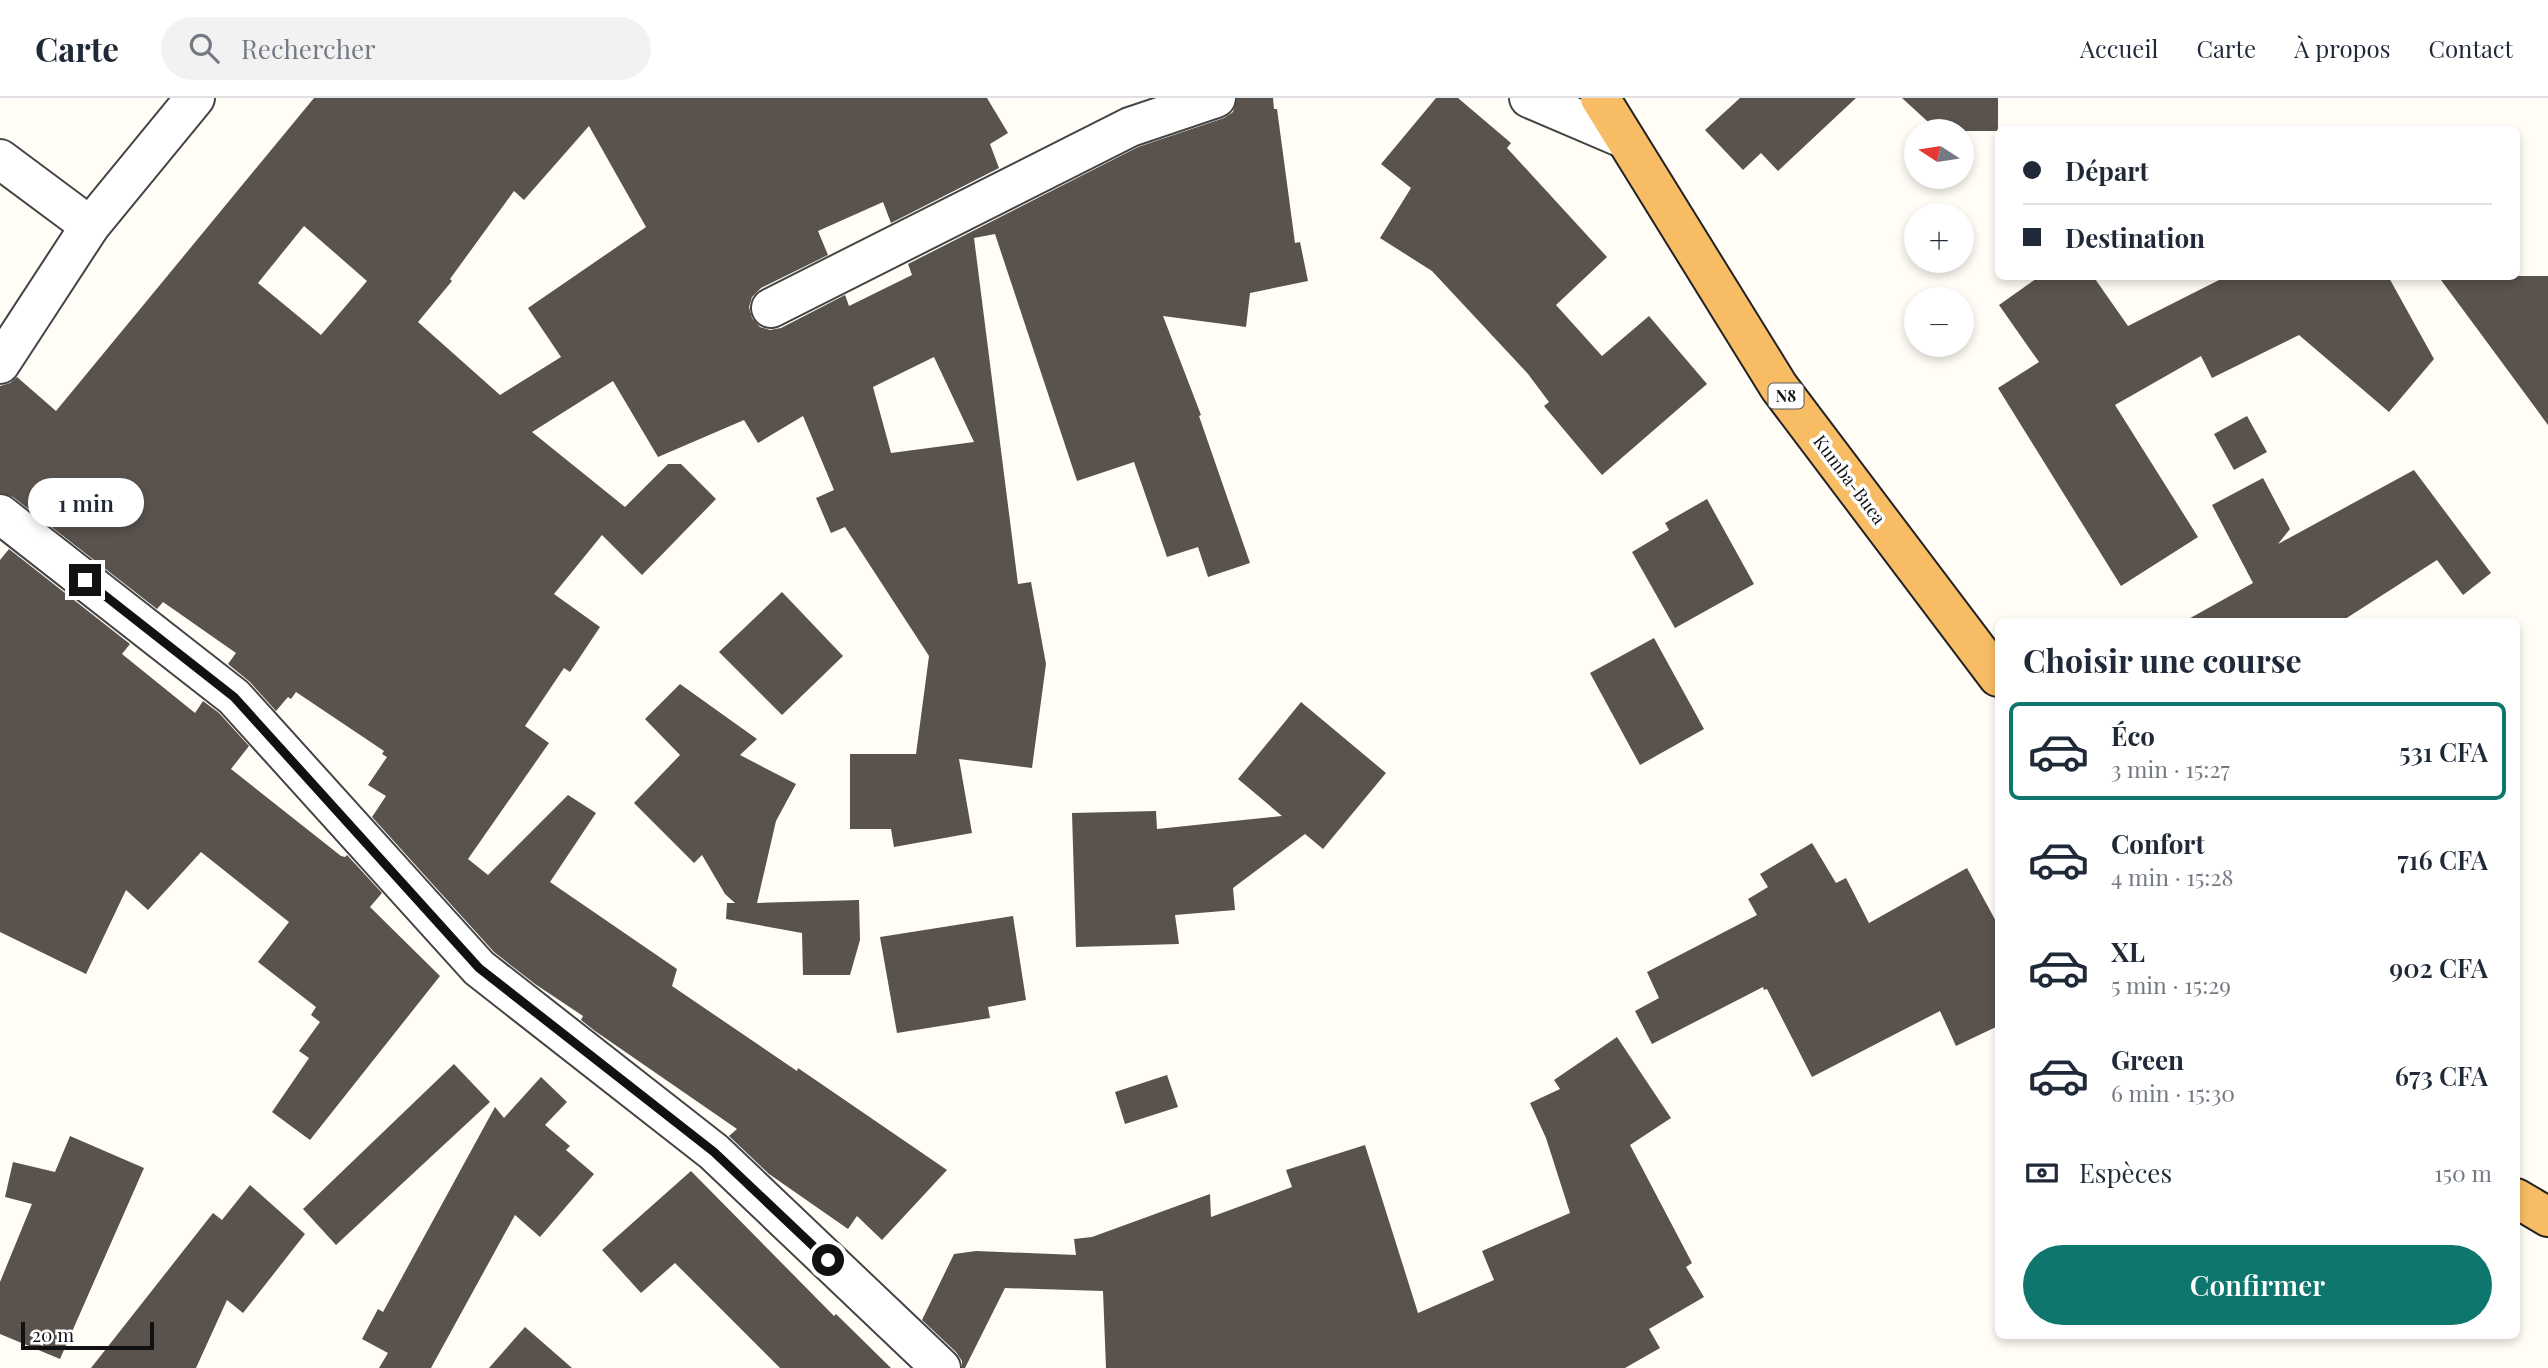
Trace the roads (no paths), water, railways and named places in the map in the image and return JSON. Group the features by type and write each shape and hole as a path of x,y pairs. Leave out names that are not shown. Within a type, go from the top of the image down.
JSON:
{"highway":[{"name":"Kumba-Buea","path":"1600,98 1779,387 1995,673"},
{"path":"2520,1200 2548,1217"}],"street":[{"path":"0,364 90,226 195,98"},
{"path":"771,308 1129,127 1216,98"},
{"path":"1529,98 1625,139"},
{"path":"0,159 90,226"},
{"path":"0,514 234,697 479,968 714,1152 941,1368"}]}
